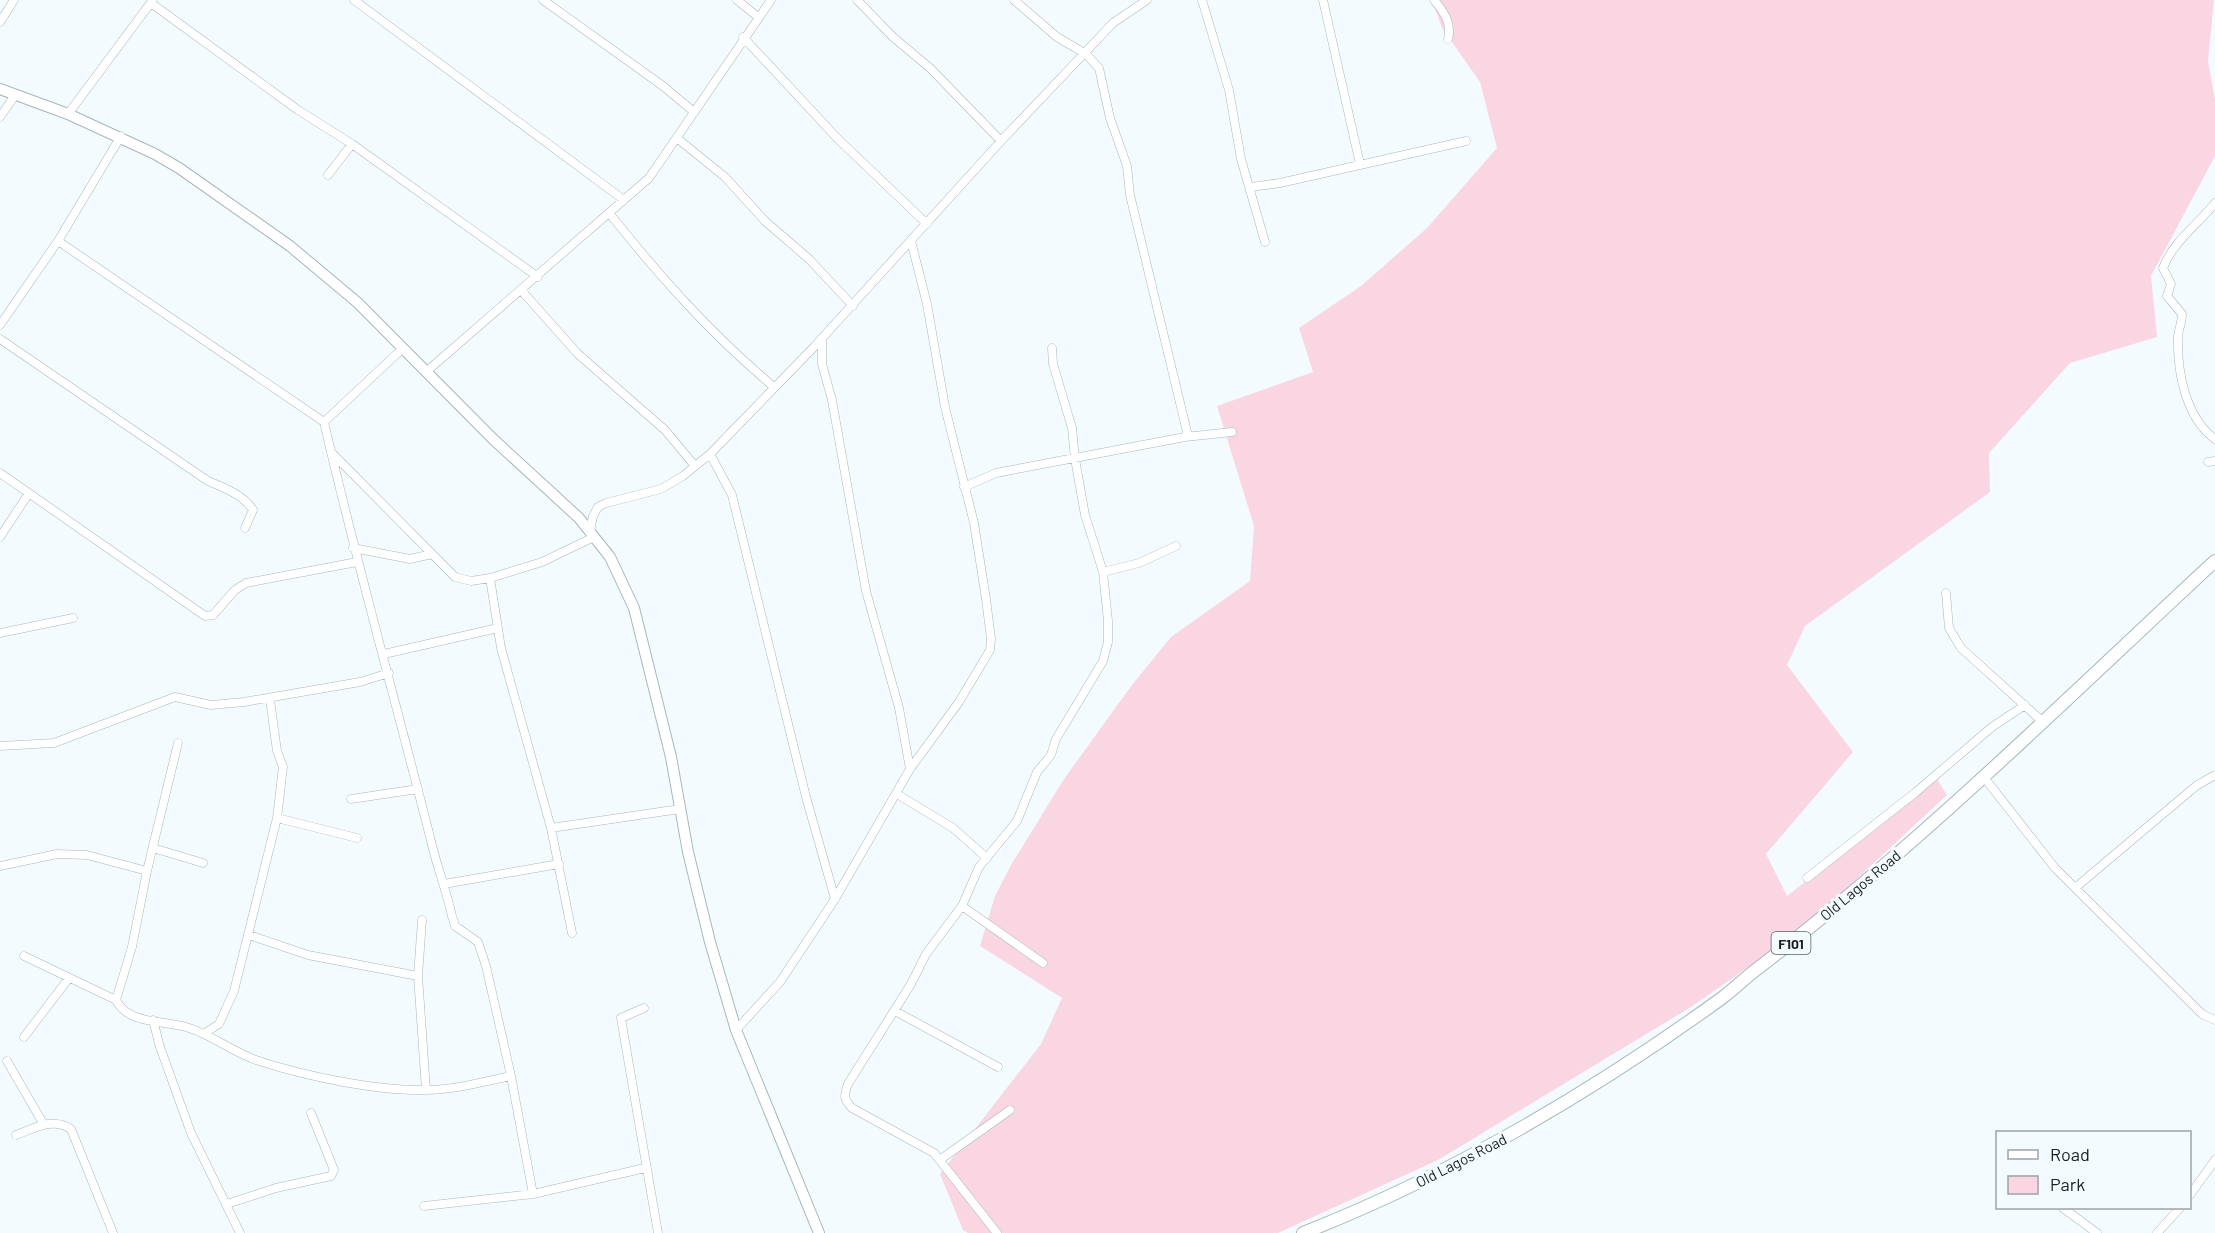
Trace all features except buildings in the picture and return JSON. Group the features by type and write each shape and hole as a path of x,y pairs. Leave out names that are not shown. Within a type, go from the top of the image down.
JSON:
{"main road":[{"name":"Old Lagos Road","path":"1303,1233 1348,1215 1460,1162 1571,1101 1725,996 1806,932 1910,843 2215,561"}],"street":[{"path":"0,22 14,0"},
{"path":"354,0 624,200"},
{"path":"543,0 656,80 694,112"},
{"path":"737,0 758,17"},
{"path":"426,372 538,277 649,178 678,139 743,38 771,0"},
{"path":"857,0 893,37 930,68 1001,141"},
{"path":"1014,0 1057,37 1086,54 1099,68 1110,118 1123,150 1130,195 1188,436"},
{"path":"592,534 592,516 598,507 606,502 661,489 710,454 822,339 1001,141 1113,23 1147,0"},
{"path":"1202,0 1229,90 1241,159 1251,187 1265,242"},
{"path":"1323,0 1360,164"},
{"path":"1434,0 1444,12 1450,30 1448,39"},
{"path":"68,114 152,2 298,110 352,144 538,277"},
{"path":"743,38 837,138 927,224"},
{"path":"0,89 121,136 179,168 290,246 358,303 493,439 579,518 610,556 634,608 671,757 710,942 736,1030 819,1233"},
{"path":"0,117 15,95"},
{"path":"0,325 58,241 121,136"},
{"path":"678,139 725,177 765,221 809,260 852,306"},
{"path":"1251,187 1280,183 1466,141"},
{"path":"328,175 352,144"},
{"path":"2215,203 2200,223 2168,254 2163,268 2171,284 2167,296 2182,314 2178,339 2183,388 2204,429 2215,439"},
{"path":"610,214 664,282 732,352 774,387"},
{"path":"58,241 324,422 353,548 384,654 455,926 478,942 511,1076 533,1194"},
{"path":"736,1030 780,982 836,899 910,769 959,702 990,650 991,639 986,599 974,523 937,368 920,270 911,241"},
{"path":"521,290 578,354 665,430 695,466"},
{"path":"0,339 208,481 227,489 251,506 253,510 245,528"},
{"path":"822,339 822,364 832,400 866,591 906,741 910,769"},
{"path":"997,1233 941,1160 913,1139 852,1108 844,1095 848,1084 895,1011 926,954 962,906 974,877 1017,821 1036,772 1051,755 1056,739 1103,661 1108,642 1108,621 1103,572 1085,515 1072,428 1053,364 1052,348"},
{"path":"324,422 402,349"},
{"path":"806,356 822,364"},
{"path":"964,487 996,473 1188,436 1232,432"},
{"path":"331,452 455,577 471,581 489,578 542,562 592,534"},
{"path":"710,454 723,476 734,505 806,797 836,899"},
{"path":"0,473 205,616 213,615 235,590 246,583 357,562"},
{"path":"0,537 29,493"},
{"path":"1103,572 1139,563 1176,546"},
{"path":"353,548 410,559 432,554"},
{"path":"489,578 518,712 551,828 572,933"},
{"path":"1946,593 1949,627 1961,648 2043,722"},
{"path":"0,633 73,618"},
{"path":"384,654 498,628"},
{"path":"0,746 54,743 175,697 211,705 270,700 340,684 360,682 389,673"},
{"path":"205,1033 219,1024 227,1011 249,935 277,818 283,767 277,751 270,700"},
{"path":"1807,878 1916,792 1992,727 2025,705"},
{"path":"906,741 922,751"},
{"path":"178,743 147,871 132,947 116,1000 120,1009 130,1016 175,1023 205,1033 233,1051 259,1061 365,1084 426,1090 511,1076"},
{"path":"1983,776 2047,859 2202,1014 2215,1020"},
{"path":"2075,888 2196,786 2215,776"},
{"path":"351,800 418,789"},
{"path":"897,794 952,828 987,858"},
{"path":"551,828 680,808"},
{"path":"277,818 357,838"},
{"path":"153,848 203,863"},
{"path":"0,866 57,854 87,855 147,871"},
{"path":"444,884 559,864"},
{"path":"962,906 1043,963"},
{"path":"422,920 418,976 426,1090"},
{"path":"249,935 308,955 418,976"},
{"path":"24,956 116,1000"},
{"path":"24,1037 69,978"},
{"path":"644,1008 621,1018 658,1233"},
{"path":"895,1011 998,1067"},
{"path":"153,1020 160,1047 191,1133 240,1233"},
{"path":"7,1061 44,1125"},
{"path":"941,1160 1010,1110"},
{"path":"227,1204 276,1188 331,1176 334,1170 311,1113"},
{"path":"16,1135 44,1125 62,1123 70,1129 113,1233"},
{"path":"2191,1195 2215,1161"},
{"path":"424,1206 533,1194 645,1168"},
{"path":"2064,1209 2097,1233"},
{"path":"2157,1233 2179,1209"}],"green space":[{"path":"1432,0 2214,0 2208,61 2215,99 2215,156 2151,276 2157,337 2070,363 1989,453 1990,492 1805,626 1787,665 1853,752 1766,854 1787,896 1937,779 1947,795 1803,929 1691,1007 1438,1160 1278,1233 968,1233 963,1230 940,1174 1041,1044 1062,998 980,946 995,896 1011,865 1064,779 1132,685 1171,637 1250,581 1254,526 1217,406 1313,372 1299,328 1361,286 1427,228 1497,148 1480,82 1442,28"}]}
